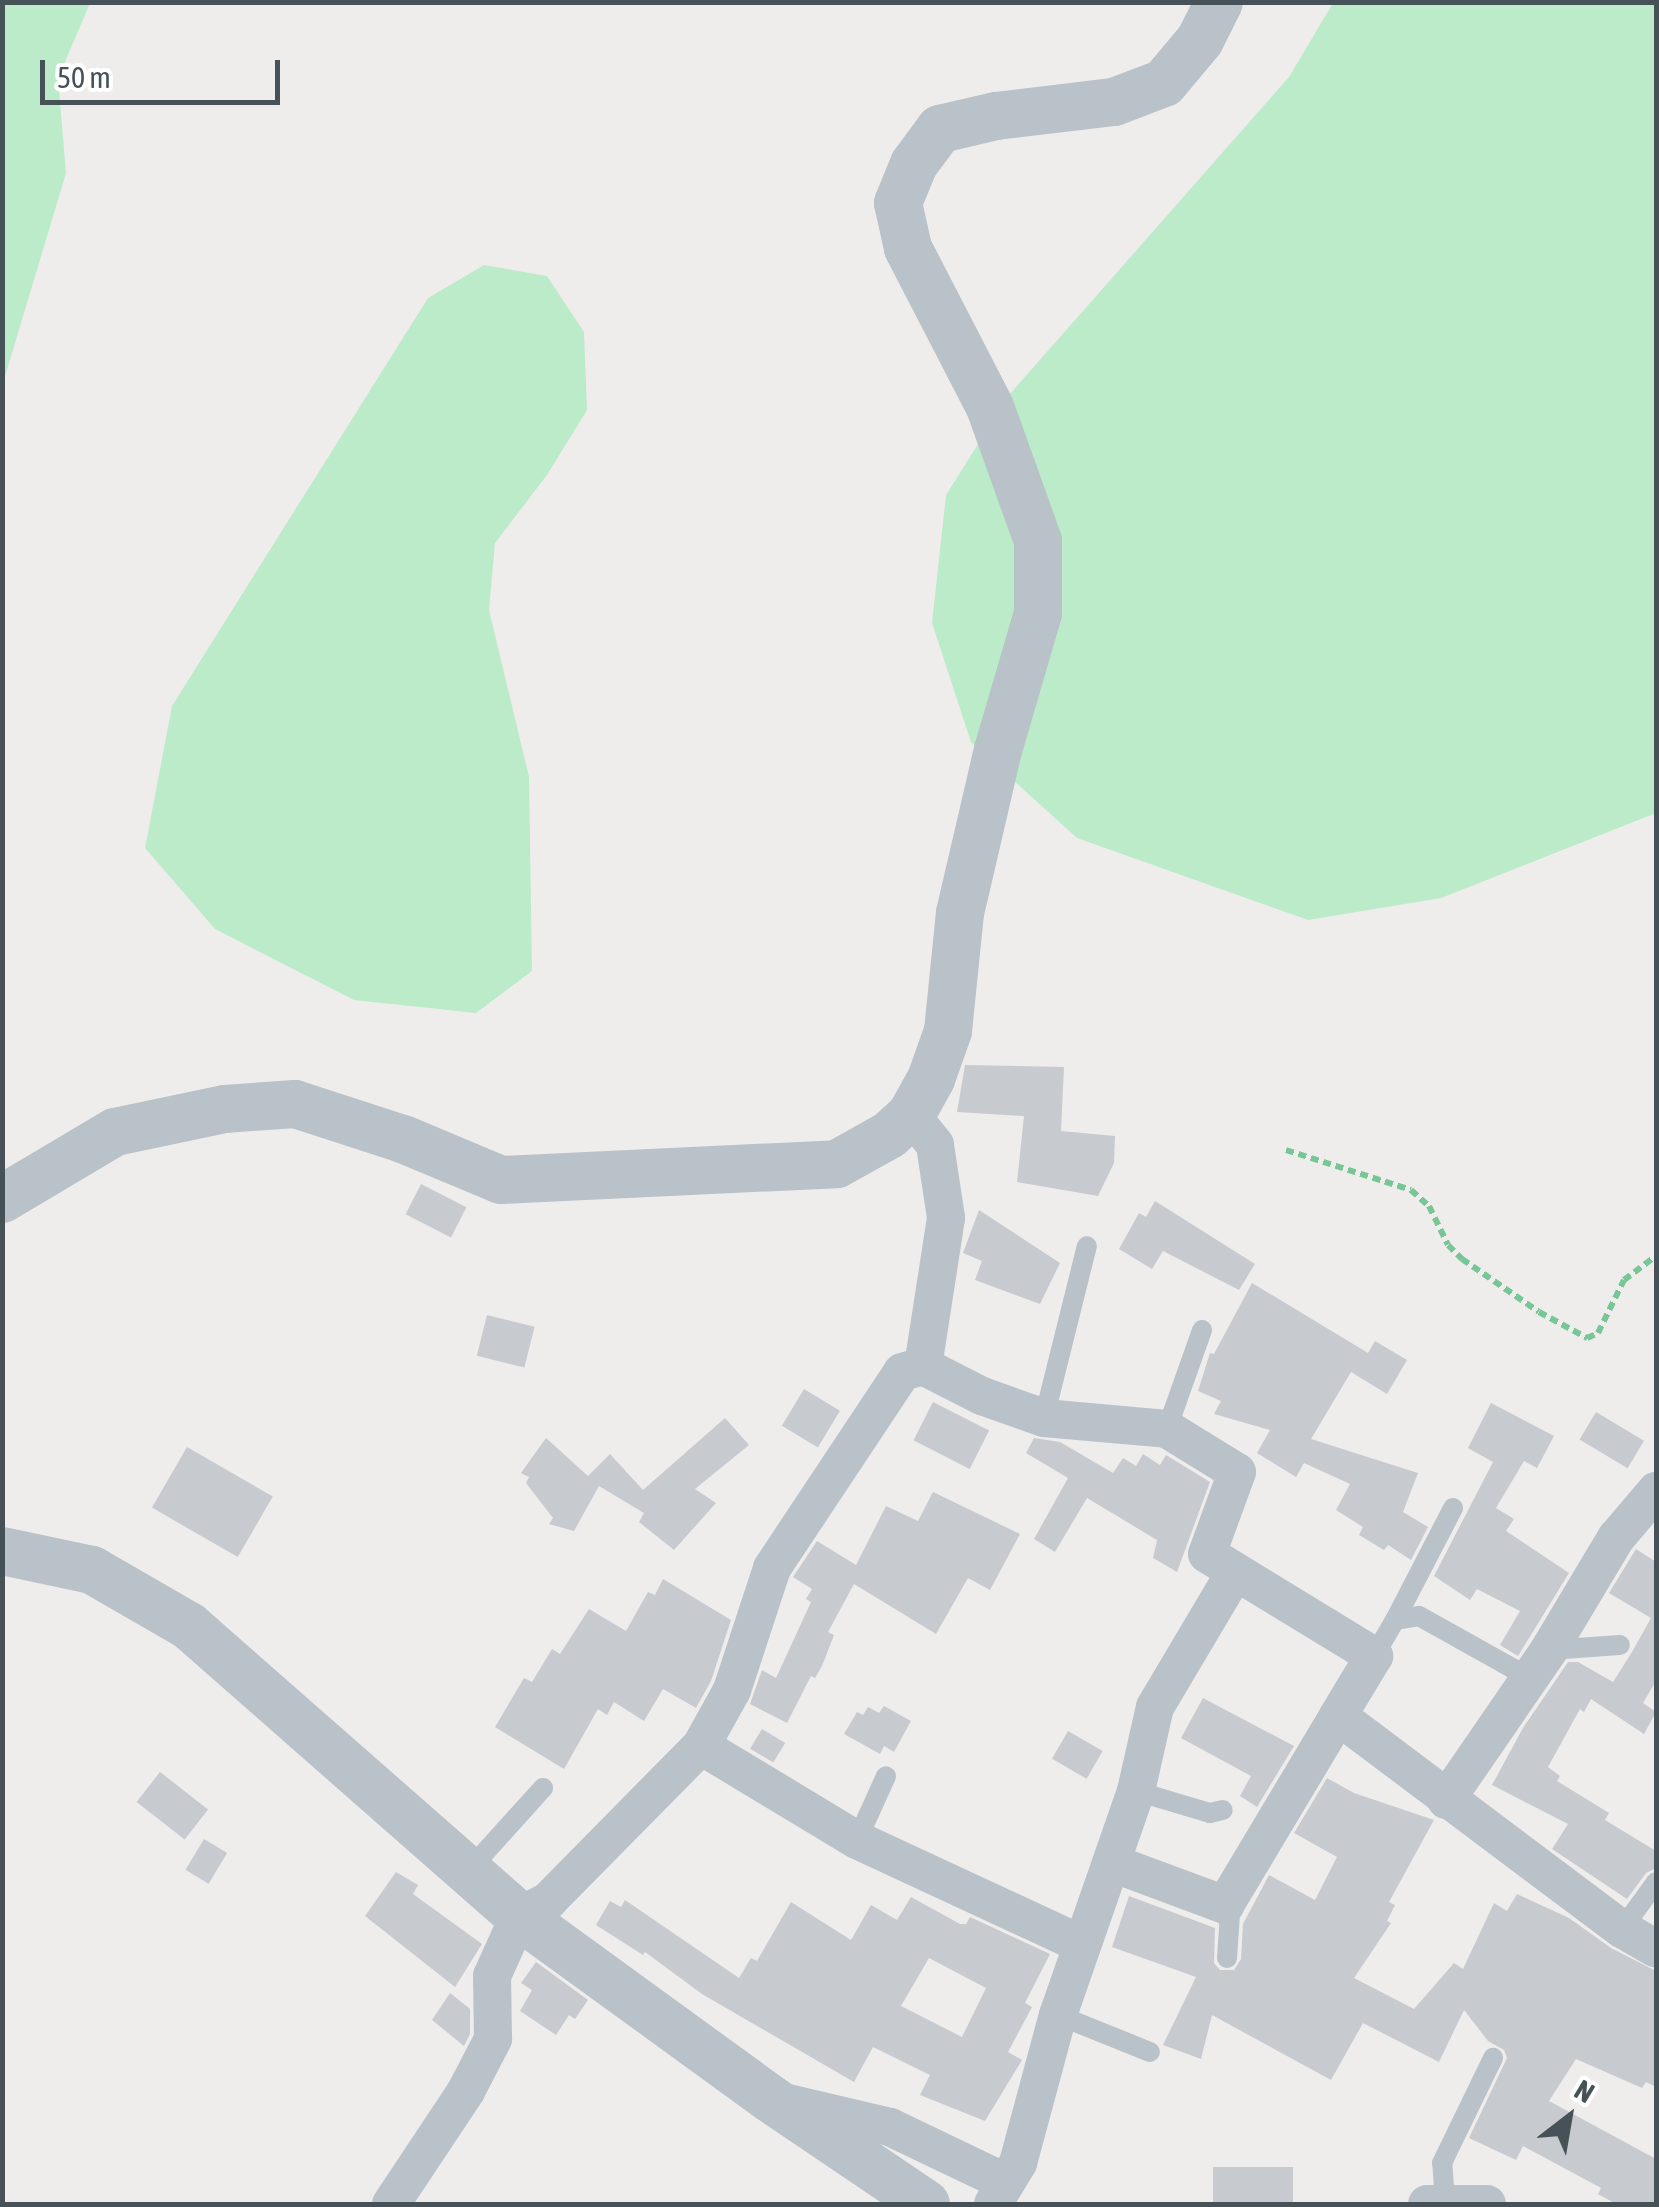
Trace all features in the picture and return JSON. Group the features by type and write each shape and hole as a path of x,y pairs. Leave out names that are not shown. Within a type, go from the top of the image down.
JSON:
{"street":[{"path":"2,1199 115,1132 225,1109 295,1104 404,1139 501,1180 836,1164 889,1135 912,1115 931,1079 948,1031 960,913 998,750 1038,613 1038,541 990,407 908,248 898,203 914,164 940,129 1013,114 1114,102 1164,83 1200,40 1220,2"},
{"path":"912,1115 935,1144 946,1218 923,1366"},
{"path":"392,2204 466,2091 494,2039 492,1976 519,1916 548,1901 701,1746 732,1690 772,1568 902,1372 923,1366 982,1396 1044,1418 1167,1430 1237,1472 1207,1554 1374,1656 1226,1905 1112,1863"},
{"path":"1446,1800 1538,1664 1616,1538 1651,1506"},
{"path":"2,1551 92,1570 189,1626 519,1916 771,2100 926,2204"},
{"path":"771,2100 890,2126 1002,2198 1018,2162 1081,1944 1136,1791 1155,1707 1236,1572"},
{"path":"1338,1716 1446,1800 1656,1950"},
{"path":"701,1746 856,1840 1081,1944"},
{"path":"1436,2203 1488,2204"}],"lane":[{"path":"1044,1418 1086,1246"},
{"path":"1167,1430 1202,1330"},
{"path":"1374,1656 1453,1508"},
{"path":"1396,1620 1419,1616 1538,1664 1620,1644"},
{"path":"856,1840 886,1776"},
{"path":"468,1871 542,1788"},
{"path":"1136,1791 1210,1813 1223,1810"},
{"path":"1622,1928 1656,1882"},
{"path":"1227,1958 1233,1909 1230,1897"},
{"path":"1058,2015 1150,2052"},
{"path":"1436,2203 1442,2163 1493,2058"}],"path":[{"path":"1286,1150 1411,1190 1429,1206 1448,1245 1462,1259 1539,1312 1587,1338 1598,1333 1624,1280 1656,1256"}],"green space":[{"path":"3,2 90,3 58,78 66,173 3,383"},
{"path":"1333,3 1656,3 1656,813 1441,898 1308,920 1077,838 971,742 932,623 946,495 1009,395 1289,77"},
{"path":"484,265 547,276 584,332 587,410 547,475 495,543 489,610 529,777 532,971 476,1013 354,1000 215,929 145,848 172,706 428,298"}],"building":[{"path":"965,1065 1064,1067 1061,1131 1115,1136 1114,1163 1098,1196 1017,1182 1024,1116 957,1112"},
{"path":"421,1184 466,1207 451,1237 406,1214"},
{"path":"1155,1201 1255,1264 1239,1290 1163,1251 1152,1269 1119,1249 1139,1213 1146,1217"},
{"path":"979,1210 1060,1263 1040,1304 975,1280 982,1261 963,1253"},
{"path":"1252,1283 1368,1353 1375,1341 1407,1360 1387,1394 1351,1372 1311,1439 1418,1473 1403,1512 1428,1527 1411,1560 1388,1545 1384,1550 1359,1535 1363,1527 1336,1510 1350,1484 1304,1463 1296,1477 1257,1453 1270,1430 1214,1414 1221,1401 1198,1391 1210,1353 1214,1354"},
{"path":"487,1315 535,1327 524,1368 477,1356"},
{"path":"804,1389 840,1411 818,1447 782,1426"},
{"path":"933,1402 989,1431 970,1469 913,1440"},
{"path":"1491,1403 1554,1436 1537,1468 1524,1461 1496,1508 1514,1519 1506,1531 1569,1573 1518,1656 1500,1645 1520,1611 1477,1589 1470,1600 1434,1576 1493,1462 1468,1448"},
{"path":"1596,1412 1644,1441 1628,1468 1580,1439"},
{"path":"725,1418 749,1445 695,1489 716,1503 674,1550 639,1522 644,1513 599,1486 574,1531 549,1524 553,1518 526,1483 529,1477 521,1473 546,1438 588,1476 610,1454 643,1490"},
{"path":"1034,1438 1060,1442 1113,1473 1123,1458 1136,1466 1143,1454 1160,1465 1166,1455 1210,1482 1177,1572 1153,1558 1157,1540 1087,1498 1055,1552 1034,1539 1068,1478 1026,1453"},
{"path":"187,1447 273,1496 238,1557 152,1508"},
{"path":"933,1492 1020,1534 990,1590 968,1578 936,1634 854,1584 828,1632 834,1635 822,1666 815,1678 811,1676 787,1723 750,1704 762,1670 776,1678 811,1602 806,1599 812,1589 793,1577 817,1541 856,1565 886,1506 918,1521"},
{"path":"1636,1549 1656,1562 1656,1681 1643,1703 1656,1712 1644,1734 1591,1699 1584,1712 1580,1709 1548,1767 1560,1776 1557,1781 1609,1813 1605,1820 1656,1851 1656,1868 1646,1873 1627,1899 1552,1849 1568,1824 1492,1785 1523,1728 1568,1662 1578,1662 1613,1682 1632,1652 1651,1618 1609,1593"},
{"path":"663,1579 731,1620 711,1681 696,1708 663,1689 644,1721 614,1702 607,1715 598,1709 564,1769 495,1727 524,1678 532,1682 552,1649 560,1654 589,1609 626,1631 648,1592 655,1595"},
{"path":"1203,1698 1294,1746 1257,1807 1240,1796 1251,1776 1181,1738"},
{"path":"884,1706 911,1721 894,1752 884,1746 880,1754 844,1734 857,1712 863,1715 868,1707 879,1713"},
{"path":"762,1729 785,1743 773,1763 750,1749"},
{"path":"1068,1731 1103,1751 1087,1779 1052,1759"},
{"path":"160,1772 208,1810 185,1839 137,1802"},
{"path":"1327,1778 1354,1793 1434,1820 1389,1902 1395,1905 1387,1921 1391,1923 1354,1978 1414,2009 1454,1963 1463,1969 1494,1903 1507,1911 1517,1894 1569,1918 1611,1948 1656,1971 1656,2087 1646,2082 1642,2088 1576,2059 1549,2101 1656,2159 1656,2204 1616,2204 1598,2194 1601,2188 1523,2146 1516,2160 1469,2138 1507,2058 1504,2050 1488,2041 1464,2010 1439,2062 1363,2023 1331,2080 1212,2015 1201,2059 1163,2045 1196,1977 1112,1947 1129,1896 1215,1928 1214,1963 1220,1970 1234,1970 1241,1959 1243,1924 1269,1875 1315,1900 1337,1857 1294,1833"},
{"path":"204,1839 227,1853 209,1884 185,1870"},
{"path":"396,1872 418,1885 413,1894 482,1944 455,1987 365,1916"},
{"path":"911,1897 960,1924 966,1924 970,1917 1050,1954 1025,2003 1032,2007 1008,2052 1022,2060 985,2121 920,2095 930,2075 873,2047 854,2082 702,1994 645,1952 643,1955 596,1925 610,1901 621,1907 625,1900 739,1978 751,1958 757,1961 791,1902 851,1940 871,1905 897,1920","holes":["929,1958 986,1988 962,2037 901,2006"]},
{"path":"536,1962 588,2000 575,2019 569,2015 556,2035 520,2011 532,1990 521,1983"},
{"path":"450,1993 470,2009 470,2034 464,2046 432,2020"},
{"path":"1213,2167 1293,2167 1293,2204 1213,2204"}]}
